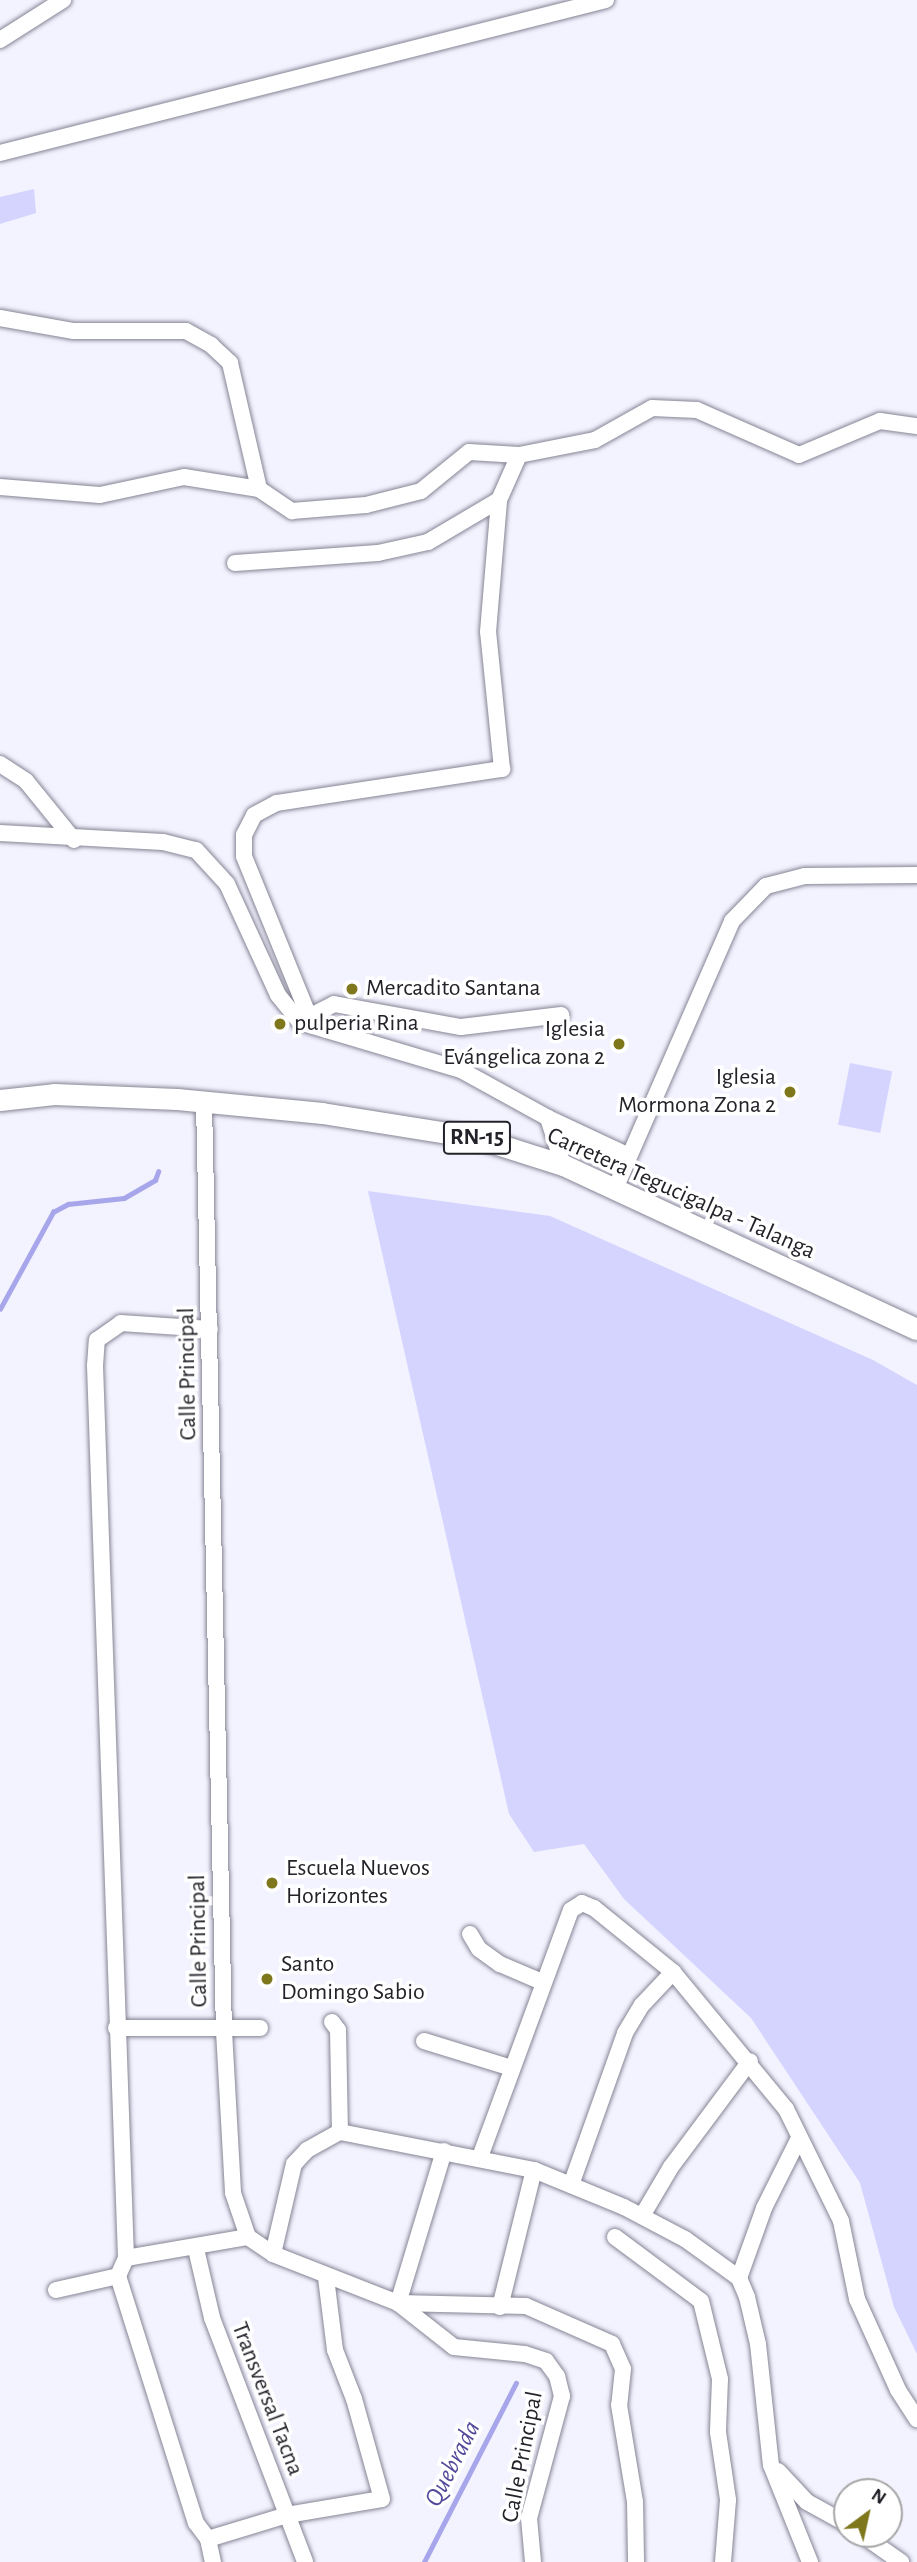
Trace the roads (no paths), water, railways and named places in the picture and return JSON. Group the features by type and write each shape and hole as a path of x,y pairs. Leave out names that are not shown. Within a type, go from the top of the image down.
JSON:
{"main road":[{"name":"Carretera Tegucigalpa - Talanga","path":"0,1100 54,1094 204,1102 322,1113 478,1138 563,1166 917,1329"}],"street":[{"path":"0,40 63,0"},
{"path":"0,153 606,0"},
{"path":"0,318 74,331 186,331 211,345 230,363 245,415 259,489"},
{"path":"0,487 100,495 184,477 259,489 292,511 366,505 421,491 469,452 519,455 595,440 652,408 674,406 697,410 799,455 880,421 917,426"},
{"path":"304,1018 244,856 244,835 254,815 277,803 502,769 488,632 499,500 519,455"},
{"path":"235,564 378,552 428,542 499,500"},
{"path":"0,764 26,781 74,840"},
{"path":"0,833 74,840 163,842 195,850 227,884 278,995 304,1018 461,1070 548,1118 629,1156"},
{"path":"615,1189 732,921 766,886 805,876 917,875"},
{"path":"304,1018 334,1004 461,1027 561,1015"},
{"name":"Calle Principal","path":"204,1102 224,2031 233,2193 248,2237 273,2254 326,2278 398,2303 454,2347 525,2354 546,2361 557,2376 562,2396 529,2518 533,2562"},
{"path":"548,1118 563,1166"},
{"path":"210,1329 121,1323 97,1340 116,2028 126,2258 118,2276 196,2523 208,2539 213,2562"},
{"path":"480,2157 542,1982 571,1910 582,1903 594,1908 673,1972 750,2061 786,2109 798,2140 841,2221 857,2299 898,2390 917,2418"},
{"path":"470,1934 479,1949 500,1964 542,1982"},
{"path":"570,2185 625,2033 642,2005 673,1972"},
{"path":"332,2022 338,2030 340,2132"},
{"path":"116,2028 224,2031 260,2028"},
{"path":"424,2041 512,2068"},
{"path":"642,2216 671,2167 750,2061"},
{"path":"273,2254 294,2164 307,2150 340,2132 480,2157 534,2170 642,2216 685,2239 739,2278"},
{"path":"798,2140 764,2207 739,2278 758,2344 772,2465 810,2562"},
{"path":"444,2151 398,2303 526,2306 597,2334 618,2355 623,2369 619,2405 635,2502 636,2562"},
{"path":"500,2307 534,2170"},
{"path":"126,2258 195,2249 248,2237"},
{"path":"615,2237 701,2301 720,2379 718,2432 728,2500 722,2530 723,2562"},
{"name":"Transversal Tacna","path":"195,2249 212,2318 305,2562"},
{"path":"56,2290 118,2276"},
{"path":"208,2539 287,2515 382,2500 354,2399 335,2350 326,2278"},
{"path":"772,2465 807,2502 833,2516"},
{"path":"879,2548 896,2561"}],"waterway":[{"path":"0,1309 53,1212 68,1204 124,1198 155,1180 158,1172"},
{"name":"Quebrada","path":"424,2562 516,2383"}],"place":[{"name":"Mercadito Santana","path":"352,989"},
{"name":"pulperia Rina","path":"280,1024"},
{"name":"Iglesia Evángelica zona 2","path":"619,1044"},
{"name":"Iglesia Mormona Zona 2","path":"790,1092"},
{"name":"Escuela Nuevos Horizontes","path":"272,1883"},
{"name":"Santo Domingo Sabio","path":"267,1979"}]}
